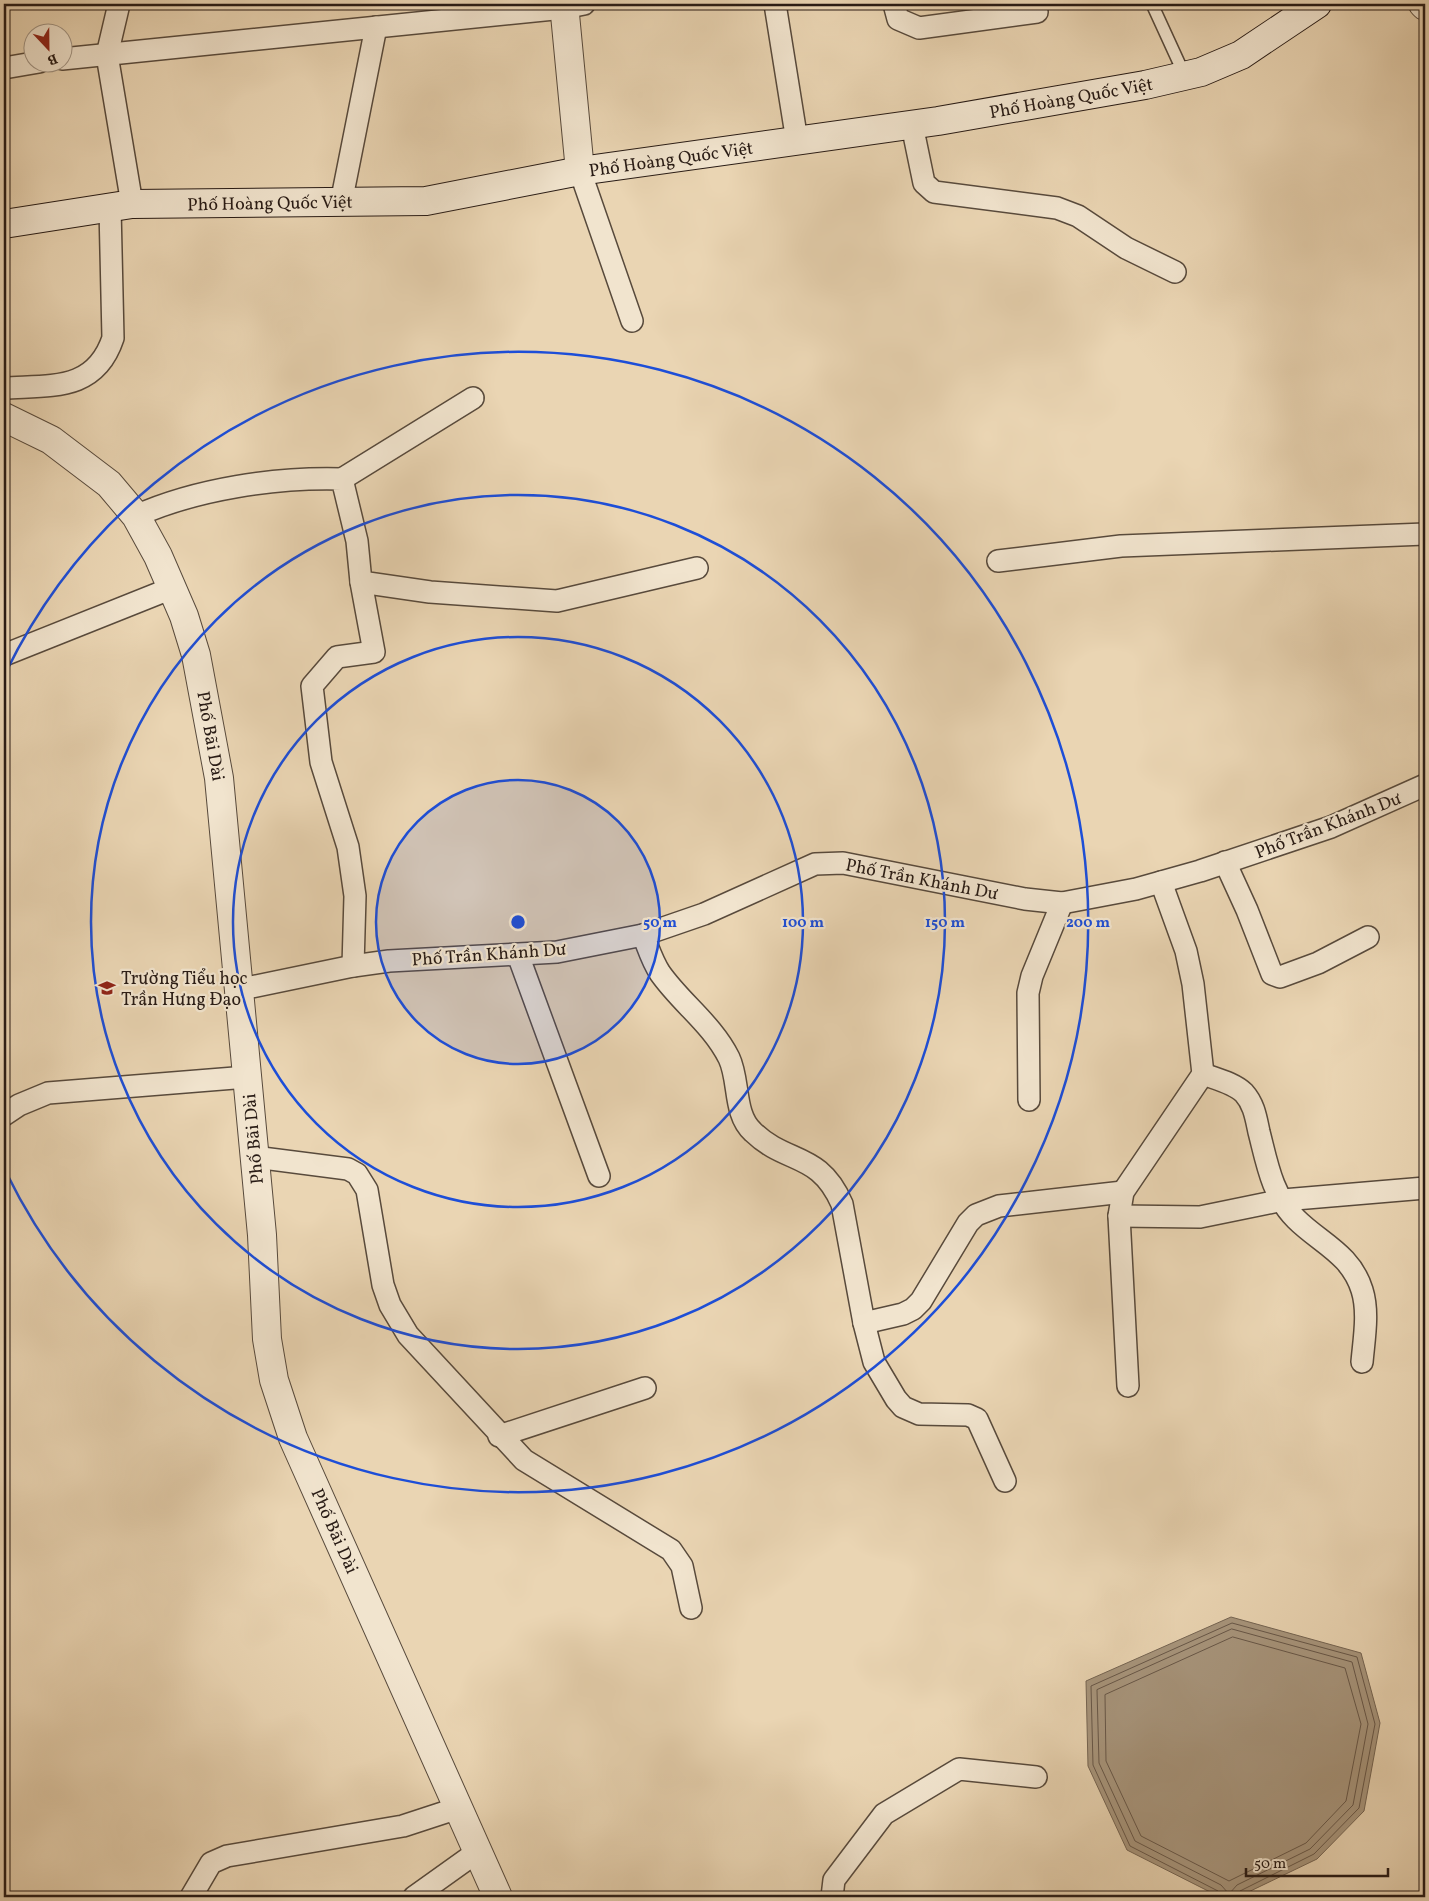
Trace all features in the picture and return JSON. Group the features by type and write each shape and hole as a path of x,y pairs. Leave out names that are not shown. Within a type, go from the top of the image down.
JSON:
{"street":[{"path":"4,388 66,384 83,378 97,369 108,356 113,338 121,206 107,55 119,4"},
{"path":"775,4 797,141"},
{"path":"894,4 898,19 919,28 1037,12"},
{"name":"Phố Hoàng Quốc Việt","path":"4,224 121,206 426,201 580,171 912,125 1145,85 1201,72 1241,55 1317,4"},
{"path":"72,58 376,27 566,5 580,171 632,321"},
{"path":"341,203 376,27"},
{"path":"4,68 22,65"},
{"path":"912,125 924,183 934,192 1058,208 1078,216 1126,248 1175,272"},
{"path":"136,516 166,503 225,490 304,478 342,479 473,398"},
{"name":"Phố Bãi Dài","path":"4,417 51,440 109,484 136,516 158,556 172,588 196,655 219,778 237,990 262,1235 267,1339 274,1380 293,1438 498,1897"},
{"path":"342,479 357,541 361,582 374,652 337,657 312,686 321,762 348,847 355,896 353,966"},
{"path":"998,561 1121,546 1425,534"},
{"path":"361,582 430,592 557,601 697,568"},
{"path":"4,655 172,588"},
{"name":"Phố Trần Khánh Dư","path":"237,990 353,966 398,960 557,952 643,935 704,914 815,864 843,863 1025,899 1062,903 1136,889 1225,862 1331,827 1425,785"},
{"path":"1225,862 1247,910 1272,974 1280,977 1318,963 1368,937"},
{"path":"1128,1386 1119,1216 1123,1192 1203,1074 1193,984 1186,951 1161,882"},
{"path":"1029,1100 1028,992 1062,903"},
{"path":"643,935 659,971 721,1043 732,1067 744,1121 752,1132 766,1142 818,1168 836,1189 842,1204 864,1323 874,1362 903,1407 919,1414 968,1415 977,1419 1005,1481"},
{"path":"518,955 599,1176"},
{"path":"1203,1074 1235,1086 1249,1100 1254,1109 1272,1184 1295,1218 1345,1258 1354,1271 1362,1291 1365,1312 1362,1362"},
{"path":"4,1115 19,1105 48,1093 247,1077"},
{"path":"254,1157 348,1169 362,1180 367,1190 383,1285 390,1305 408,1335 499,1436 524,1460 671,1550 682,1566 691,1608"},
{"path":"1119,1216 1200,1217 1283,1200 1425,1188"},
{"path":"864,1323 903,1314 922,1301 968,1223 986,1210 999,1206 1123,1192"},
{"path":"499,1436 645,1388"},
{"path":"832,1897 834,1880 884,1814 959,1769 1036,1777"},
{"path":"191,1897 211,1863 227,1856 404,1826 458,1808"},
{"path":"414,1897 478,1852"}],"lane":[{"path":"1152,4 1185,76"}],"water":[{"path":"1231,1617 1361,1653 1380,1723 1364,1811 1317,1859 1238,1897 1220,1897 1127,1850 1088,1766 1086,1681"}],"place":[{"name":"Trường Tiểu học Trần Hưng Đạo","path":"107,988"}]}
